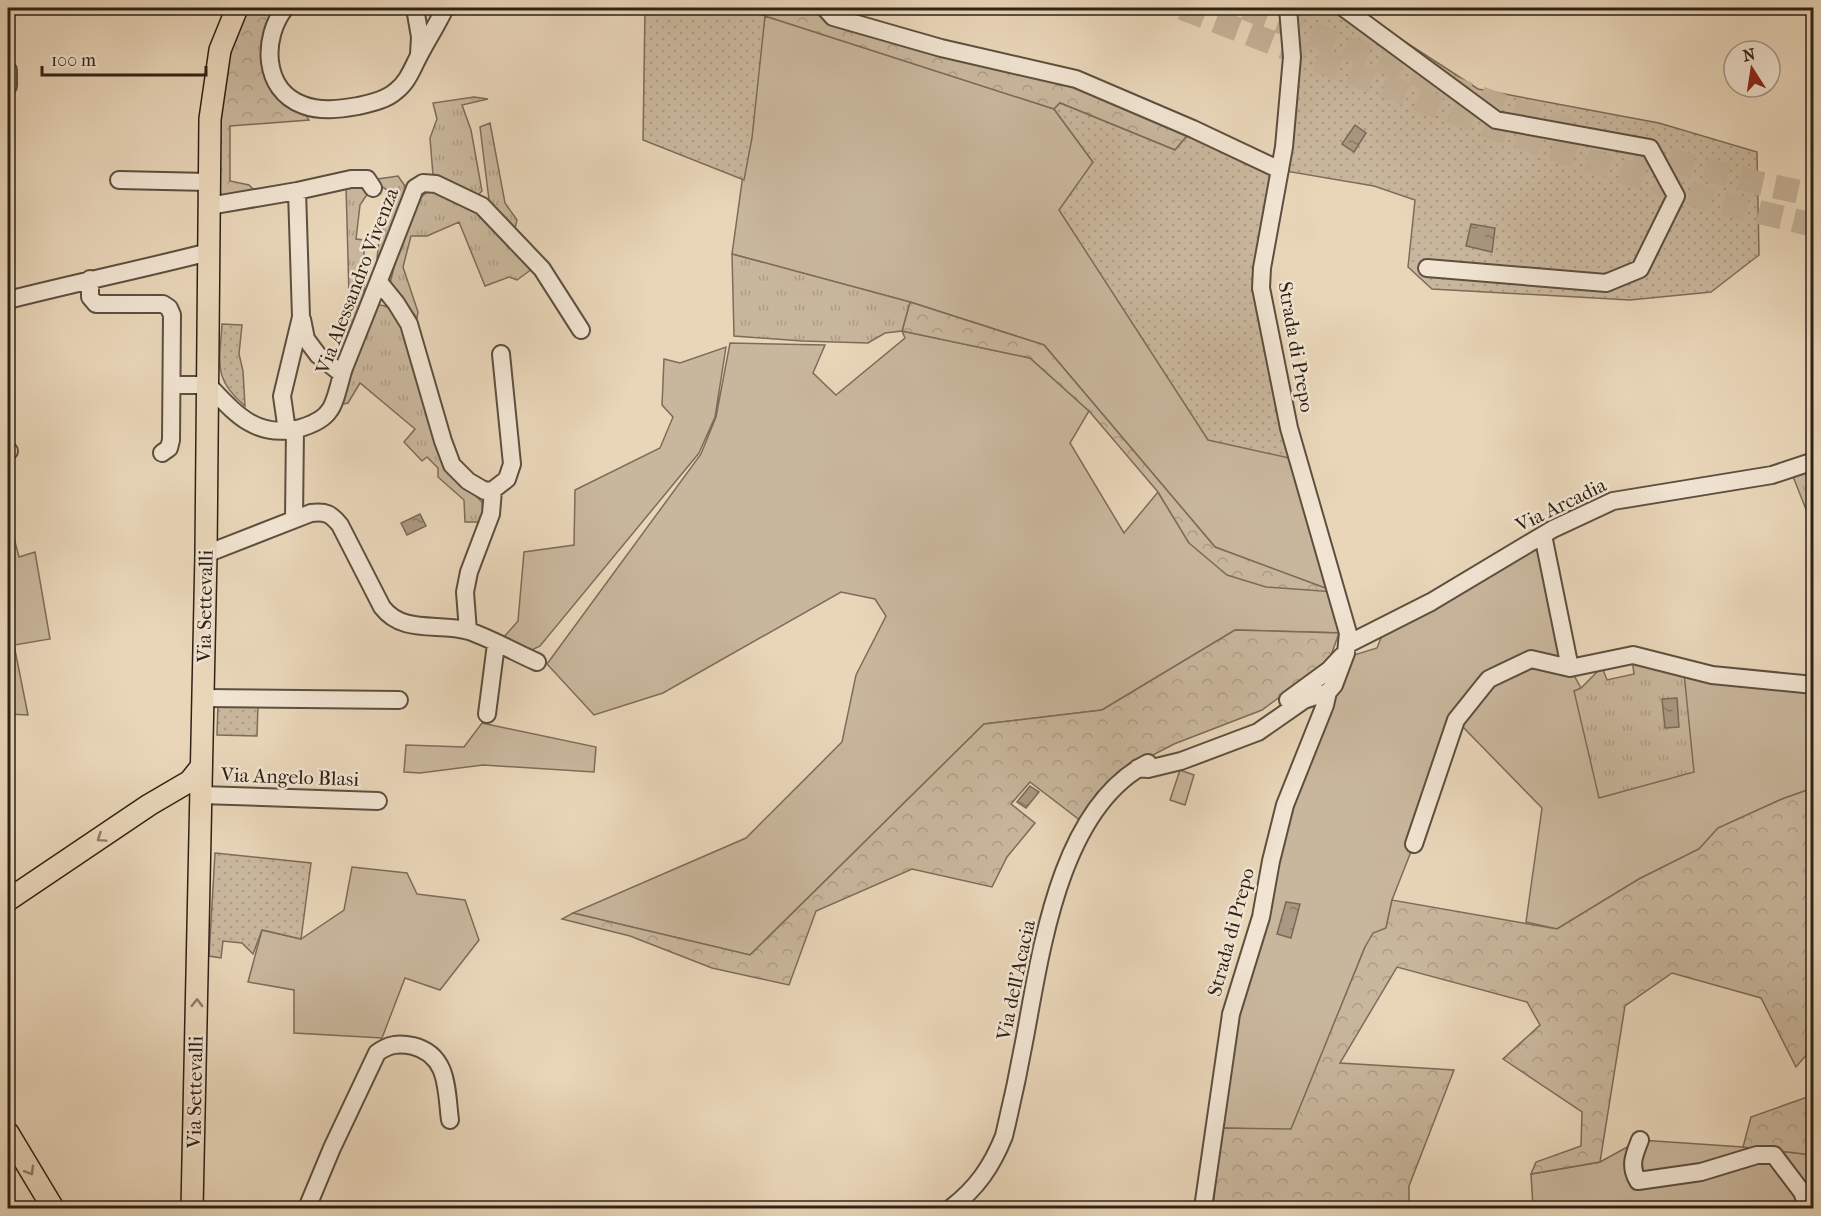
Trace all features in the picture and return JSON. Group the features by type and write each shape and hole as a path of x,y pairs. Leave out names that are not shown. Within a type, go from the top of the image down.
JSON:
{"main road":[{"name":"Via Settevalli","path":"192,1209 206,555 210,119 219,50 237,8"},
{"path":"8,900 149,805 190,781 201,767"},
{"path":"149,805 181,804 188,808 199,829"},
{"path":"8,1133 53,1209"}],"street":[{"path":"285,8 274,26 268,51 272,73 291,99 303,105 328,110 369,104 397,91 411,75 419,55 445,8"},
{"path":"415,8 420,37 419,55"},
{"path":"825,8 833,17 941,48 1076,80 1193,129 1280,170"},
{"name":"Strada di Prepo","path":"1203,1209 1232,1014 1261,917 1271,861 1285,806 1328,692 1334,685 1347,649 1348,633 1289,428 1261,288 1262,268 1280,170 1292,57 1288,8"},
{"path":"1344,8 1496,120 1650,148 1676,196 1640,270 1606,283 1427,268"},
{"path":"8,70 8,86"},
{"path":"209,206 351,179 368,179 374,188"},
{"path":"119,180 210,182"},
{"name":"Via Alessandro Vivenza","path":"291,430 317,421 330,411 342,374 415,188 423,183 436,184 482,206 542,269 581,330"},
{"path":"297,191 301,317 306,339 318,355 342,374"},
{"path":"8,300 209,252"},
{"path":"90,279 90,297 96,304 163,304 170,308 172,315 171,440 169,448 162,453"},
{"path":"378,282 396,303 409,324 452,465 468,481 485,491 493,490 507,479 512,464 501,354"},
{"path":"294,519 291,430 282,396 301,317"},
{"path":"172,380 208,380 237,415 259,428 291,430"},
{"path":"208,412 237,415"},
{"name":"Via Arcadia","path":"1347,649 1543,535 1613,501 1772,475 1805,466 1814,461"},
{"path":"468,631 465,592 469,572 491,514 493,490"},
{"path":"206,555 311,513 332,514 389,616 405,624 468,631 537,662"},
{"path":"1543,535 1570,669"},
{"path":"487,714 496,644"},
{"name":"Via dell'Acacia","path":"951,1209 983,1178 996,1158 1004,1136 1041,957 1062,875 1073,848 1098,807 1138,768 1161,757 1239,729 1266,716 1329,670 1347,649"},
{"path":"1414,844 1456,720 1489,679 1531,659 1570,669 1633,655 1712,675 1814,685"},
{"path":"1312,683 1328,692"},
{"path":"1138,768 1148,769 1181,761 1258,732 1304,700 1328,692"},
{"path":"203,698 399,700"},
{"name":"Via Angelo Blasi","path":"201,795 378,801"},
{"path":"307,1209 332,1148 377,1053 387,1046 401,1044 422,1048 434,1057 442,1069 450,1120"},
{"path":"1640,1140 1633,1160 1633,1172 1638,1181 1701,1172 1758,1155 1774,1155 1802,1192 1808,1209"}],"green space":[{"path":"248,8 274,8 265,31 263,69 274,92 283,101 304,113 309,120 230,126 230,181 249,185 253,189 252,192 223,198 218,188 222,83 239,25"},
{"path":"645,8 744,8 765,16 752,138 744,180 643,140"},
{"path":"765,8 825,8 1076,79 1193,129 1175,150 1060,103 1054,109 765,16"},
{"path":"1288,8 1353,8 1478,89 1659,123 1757,152 1759,255 1711,292 1630,300 1432,289 1408,267 1415,200 1374,186 1280,170"},
{"path":"765,16 1054,109 1298,460 1348,633 1235,630 1102,710 984,724 750,955 573,913 746,838 842,742 856,675 886,616 875,599 841,592 663,693 594,715 547,664 701,454 716,417 730,343 825,345 813,373 836,395 905,338 902,331 1030,358 1089,411 1070,443 1124,533 1158,492 1189,543 1333,591 1215,547 1044,345 910,302 732,254"},
{"path":"474,97 488,99 462,105 471,130 482,191 477,196 451,181 433,175 430,138 437,119 433,103"},
{"path":"1060,103 1175,150 1193,129 1280,170 1262,268 1298,460 1208,440 1059,210 1093,162 1054,109"},
{"path":"490,123 505,203 517,220 514,232 490,208 480,127"},
{"path":"398,176 405,186 406,193 380,262 377,259 379,240 393,201 389,191 371,180"},
{"path":"358,183 370,190 360,205 356,239 364,240 366,297 349,332 341,331 349,295 346,186"},
{"path":"432,190 479,211 532,269 517,280 509,277 485,286 459,222 427,236 411,236 403,267 418,312 417,318 390,283 410,216 424,195"},
{"path":"732,254 910,302 902,331 885,333 868,343 734,336"},
{"path":"910,302 1044,345 1215,547 1336,592 1266,587 1227,575 1189,543 1158,492 1089,411 1030,358 902,331"},
{"path":"379,305 392,310 404,328 436,445 450,471 482,502 483,516 478,522 465,522 464,500 438,477 438,468 427,457 422,461 404,442 415,429 360,383 348,403 338,405 356,356"},
{"path":"222,324 242,325 239,354 243,371 245,406 227,387 220,369"},
{"path":"726,347 715,417 699,453 540,646 532,650 503,638 518,621 524,552 574,545 575,490 660,448 673,417 662,405 664,359 680,363"},
{"path":"1813,465 1813,527 1792,474"},
{"path":"8,515 19,557 35,552 50,639 14,645 28,715 8,714"},
{"path":"1543,535 1570,668 1581,688 1684,673 1813,685 1813,788 1782,799 1718,828 1699,849 1639,879 1557,929 1526,922 1542,808 1457,721 1392,900 1386,929 1365,947 1291,1130 1221,1128 1238,1013 1291,806 1334,694 1354,655 1377,648 1386,625"},
{"path":"1235,630 1339,633 1329,661 1262,710 1174,744 1130,767 1081,821 1030,782 1011,804 1035,823 1007,857 992,887 912,869 816,911 789,985 712,968 630,936 562,919 573,913 750,955 984,724 1102,710"},
{"path":"1632,659 1684,673 1694,772 1599,798 1574,691 1581,688 1602,667 1607,680 1634,674"},
{"path":"218,703 258,704 257,736 217,735"},
{"path":"482,723 596,747 594,772 483,765 420,773 404,772 406,745 464,747"},
{"path":"1180,770 1194,775 1185,805 1170,800"},
{"path":"1813,788 1813,1047 1796,1067 1761,998 1672,973 1625,1006 1600,1162 1531,1174 1536,1162 1581,1146 1582,1112 1503,1059 1540,1025 1527,1002 1397,967 1340,1063 1454,1070 1409,1186 1409,1204 1386,1208 1213,1208 1221,1128 1291,1129 1365,947 1373,933 1386,928 1392,900 1557,929 1639,879 1699,849 1718,828 1782,799"},
{"path":"215,853 311,863 301,939 262,930 253,954 242,943 223,941 221,958 209,956"},
{"path":"352,867 407,873 417,894 465,900 479,940 440,990 405,978 382,1038 294,1033 294,990 248,982 262,930 301,939 344,910"},
{"path":"1813,1095 1813,1155 1743,1147 1751,1117"},
{"path":"1640,1140 1743,1147 1813,1155 1813,1208 1533,1208 1531,1174 1600,1162"}],"water":[{"path":"1355,125 1366,133 1354,152 1342,144"},
{"path":"1471,224 1495,228 1492,252 1466,246"},
{"path":"420,514 426,526 407,535 401,523"},
{"path":"1677,698 1679,727 1665,728 1662,699"},
{"path":"1030,786 1039,792 1026,808 1017,802"},
{"path":"1286,902 1300,904 1291,938 1277,934"}],"tunnel":[{"path":"1182,8 1494,128 1578,157 1721,203 1814,225"},
{"path":"1245,8 1468,94 1574,131"},
{"path":"1635,151 1814,195"}]}
